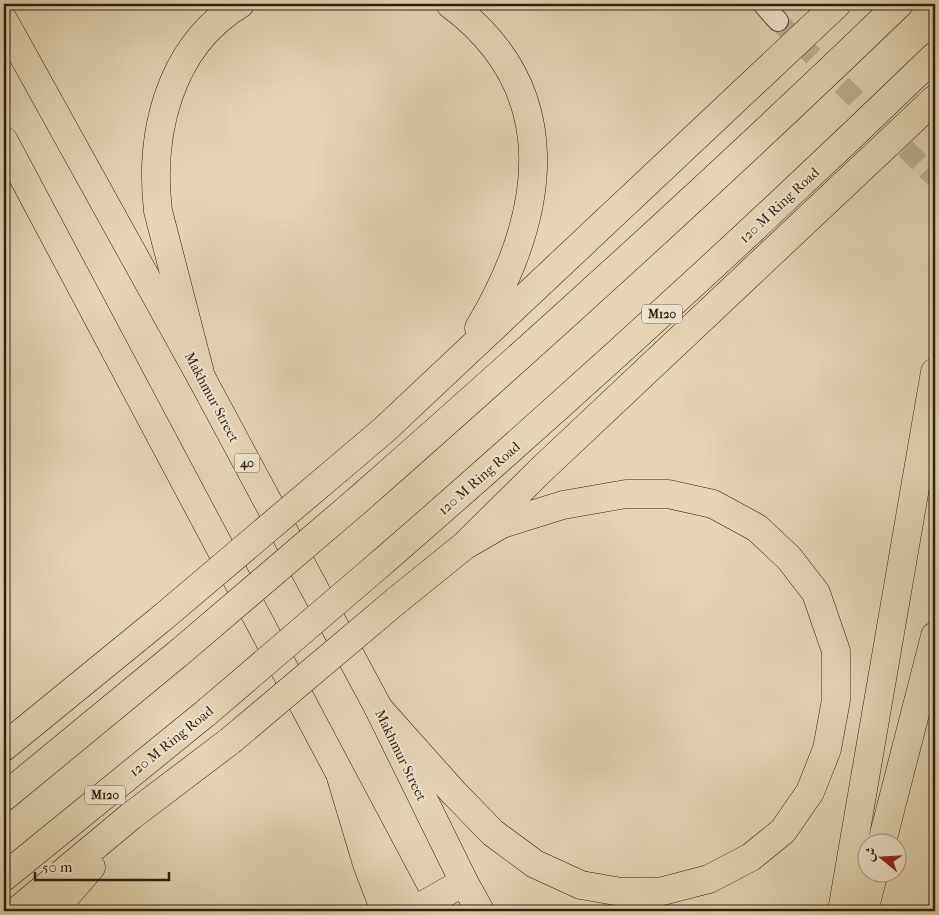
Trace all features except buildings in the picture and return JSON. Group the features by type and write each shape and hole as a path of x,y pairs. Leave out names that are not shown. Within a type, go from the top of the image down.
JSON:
{"highway":[{"path":"202,378 158,211 155,161 163,111 174,79 192,49 213,25 240,4"},
{"path":"450,4 469,18 486,36 513,75 529,119 534,151 532,190 522,237 504,283 463,355"},
{"path":"4,747 162,618 384,430 837,4"},
{"path":"4,797 180,652 358,500 502,373 669,222 899,4"},
{"name":"Makhmur Street","path":"4,21 202,378 378,709 480,911"},
{"name":"120 M Ring Road","path":"4,877 207,712 500,460 654,321 935,56"},
{"path":"17,911 131,816 230,742 396,601 464,546 935,99"},
{"path":"4,140 413,911 464,882"},
{"path":"842,911 935,372"},
{"path":"378,709 492,833 535,864 581,886 621,892 659,892 709,880 751,857 783,831 810,792 828,749 836,700 836,651 816,593 789,558 757,528 713,504 668,494 626,494 563,505 502,524 464,546"},
{"path":"885,832 935,636"},
{"path":"341,777 367,864 385,911"},
{"path":"53,911 112,843 131,816"},
{"path":"864,911 871,882"}],"street":[{"path":"763,4 778,21"}],"tunnel":[{"path":"778,21 935,178"}]}
